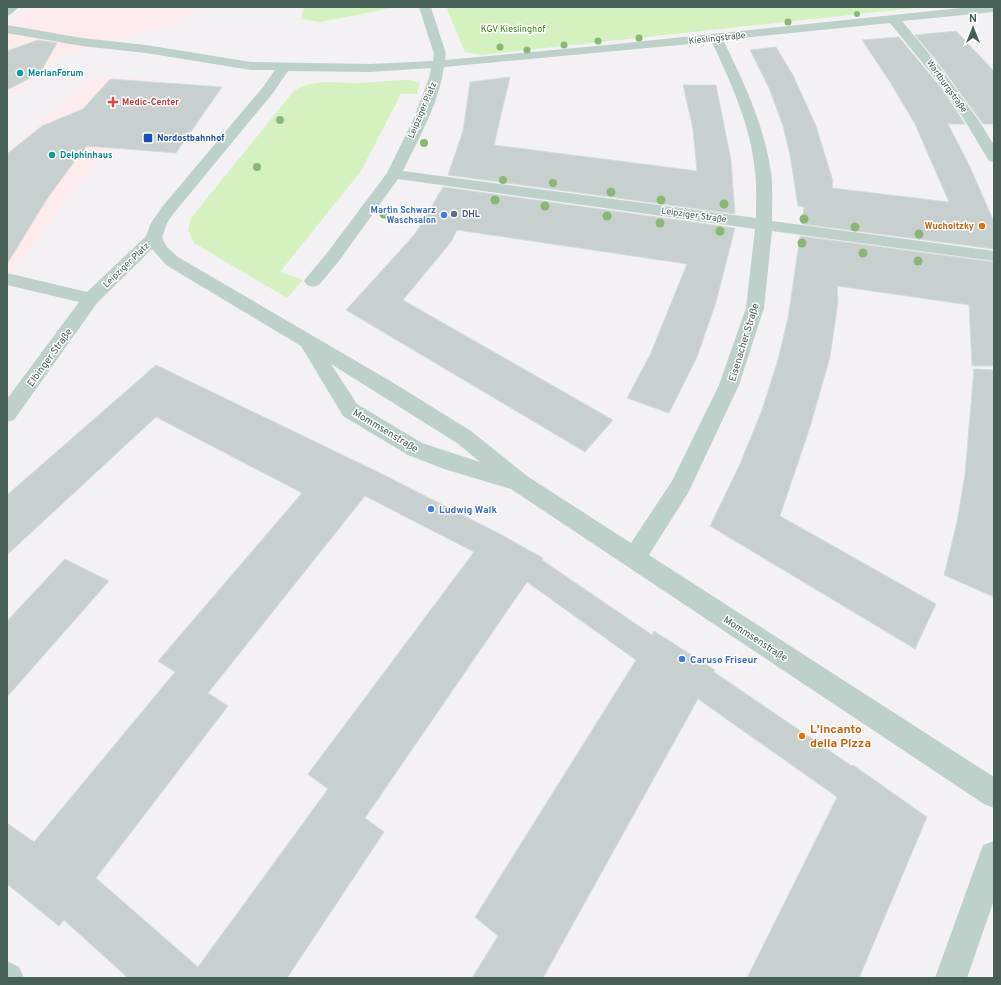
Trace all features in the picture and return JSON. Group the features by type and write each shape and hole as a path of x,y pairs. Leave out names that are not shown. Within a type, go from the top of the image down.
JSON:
{"main road":[{"path":"7,12 13,7"}],"street":[{"path":"7,29 82,42 146,49 251,66 370,68 439,64 440,54 425,7"},
{"name":"Kieslingstraße","path":"439,64 716,38 994,8"},
{"path":"7,19 249,58 284,67"},
{"name":"Wartburgstraße","path":"892,19 923,53 945,82 994,158"},
{"name":"Eisenacher Straße","path":"634,558 680,487 730,385 755,308 764,225 763,172 752,121 716,38"},
{"name":"Leipziger Platz","path":"313,281 333,257 394,174 420,120 436,78 439,64"},
{"name":"Leipziger Platz","path":"91,299 154,238 159,223 168,210 268,90 284,67"},
{"name":"Leipziger Straße","path":"394,174 994,256"},
{"name":"Mommsenstraße","path":"154,238 161,250 172,261 308,343 385,387 464,436 519,482 994,794"},
{"path":"7,279 91,299"},
{"name":"Elbinger Straße","path":"7,414 91,299"},
{"name":"Mommsenstraße","path":"308,343 350,410 415,449 444,460 519,482"},
{"path":"951,978 994,856"}],"shaded area":[{"path":"31,7 198,7 180,23 67,53 54,60 25,86 7,96 7,27"},
{"path":"91,77 159,79 7,280 7,153"}],"green space":[{"path":"304,7 397,7 320,22 301,19"},
{"name":"KGV Kieslinghof","path":"449,7 923,7 481,55 465,52 447,9"},
{"path":"409,80 420,83 417,94 401,94 361,171 280,272 303,280 287,298 194,243 188,230 191,218 294,91 301,87 315,83 361,83"}],"building":[{"path":"956,31 994,71 994,124 983,124 940,65 915,35"},
{"path":"899,37 942,89 965,124 948,124 970,167 994,222 994,249 802,224 804,207 798,206 790,155 783,126 769,88 750,50 776,47 793,75 816,126 833,181 832,188 949,202 915,124 890,82 862,40"},
{"path":"38,40 57,43 40,73 7,90 7,51"},
{"path":"510,77 494,145 697,171 693,129 683,85 716,85 731,160 735,214 448,175 463,131 470,82"},
{"path":"110,79 222,87 176,153 87,146 47,199 7,264 7,154 42,126 83,109"},
{"path":"443,187 735,228 716,302 697,357 669,413 627,398 650,355 687,264 457,230 451,242 403,300 613,420 585,452 346,310 415,234"},
{"path":"800,236 994,262 994,366 972,366 969,305 837,286 838,302 830,357 810,427 780,516 936,604 915,649 710,526 740,464 762,410 777,363 788,318"},
{"path":"156,365 382,474 500,534 543,558 542,560 652,635 654,631 715,670 714,672 852,766 853,765 927,817 859,978 747,978 837,797 698,699 543,978 472,978 498,936 475,917 636,660 527,582 365,818 384,832 287,978 128,978 64,920 59,926 7,884 7,823 34,842 175,672 158,661 302,493 156,417 7,555 7,495","holes":["365,496 474,552 308,774 328,789 198,967 96,878 228,706 208,693"]},
{"path":"974,369 994,370 994,597 944,575 957,522 965,474"},
{"path":"65,559 109,581 7,697 7,621"}],"place":[{"name":"MerianForum","path":"20,73"},
{"name":"Medic-Center","path":"113,102"},
{"name":"Nordostbahnhof","path":"148,138"},
{"name":"Delphinhaus","path":"52,155"},
{"name":"DHL","path":"454,214"},
{"name":"Martin Schwarz Waschsalon","path":"444,215"},
{"name":"Wucholtzky","path":"982,226"},
{"name":"Ludwig Walk","path":"431,509"},
{"name":"Caruso Friseur","path":"682,659"},
{"name":"L'incanto della Pizza","path":"802,736"}]}
